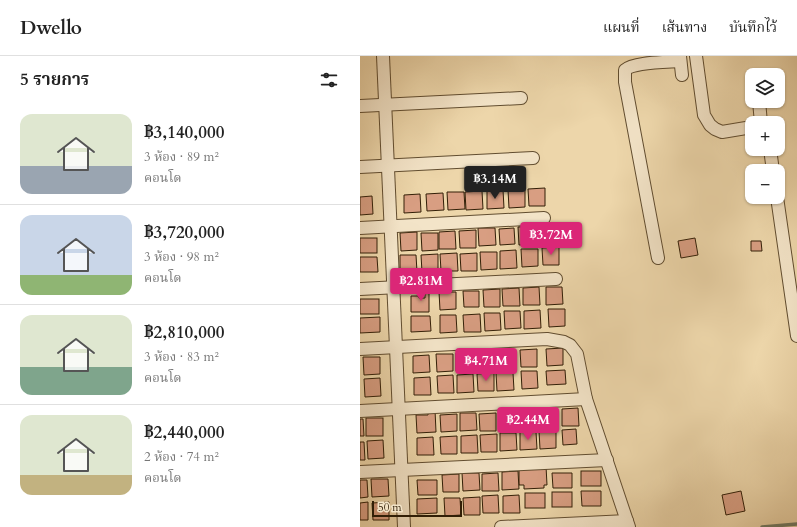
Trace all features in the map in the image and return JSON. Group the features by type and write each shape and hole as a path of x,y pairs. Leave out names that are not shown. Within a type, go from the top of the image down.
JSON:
{"street":[{"path":"383,56 404,527"},
{"path":"696,56 704,115 710,124 715,129 722,132 745,128"},
{"path":"658,258 625,82 625,70 636,64 680,58 682,75"},
{"path":"360,106 521,98"},
{"path":"360,167 533,158"},
{"path":"778,204 797,336"},
{"path":"360,228 544,218"},
{"path":"360,289 556,280"},
{"path":"360,349 547,339 558,340 570,345 577,354 586,400 628,524 501,527"},
{"path":"360,411 586,400"},
{"path":"360,472 607,460"}],"building":[{"path":"545,188 545,206 529,206 528,189"},
{"path":"503,190 504,208 487,209 487,191"},
{"path":"508,190 525,190 525,207 509,208"},
{"path":"482,191 483,209 466,210 465,192"},
{"path":"447,192 464,192 465,209 448,210"},
{"path":"443,193 444,210 427,211 426,194"},
{"path":"420,194 421,212 404,213 404,195"},
{"path":"372,196 373,214 360,215 360,197"},
{"path":"535,226 535,244 519,245 518,227"},
{"path":"555,226 555,243 539,244 538,227"},
{"path":"478,228 495,228 496,245 479,246"},
{"path":"514,228 515,244 500,245 499,229"},
{"path":"476,230 476,248 460,248 459,231"},
{"path":"455,231 456,249 439,249 439,232"},
{"path":"417,232 417,250 401,251 400,233"},
{"path":"421,233 438,233 438,250 422,251"},
{"path":"360,238 377,238 377,253 360,253"},
{"path":"695,238 698,255 681,258 678,241"},
{"path":"751,241 761,241 762,251 751,251"},
{"path":"559,247 559,265 543,265 542,248"},
{"path":"521,249 538,249 538,266 522,267"},
{"path":"516,250 517,268 500,269 500,251"},
{"path":"480,252 497,252 497,269 481,270"},
{"path":"457,253 458,271 441,271 440,254"},
{"path":"477,253 477,271 461,271 460,254"},
{"path":"438,254 438,272 422,272 421,255"},
{"path":"400,255 416,255 417,272 400,273"},
{"path":"360,257 377,257 378,272 360,272"},
{"path":"539,287 540,305 523,305 523,288"},
{"path":"546,287 562,287 563,304 546,305"},
{"path":"519,288 520,306 503,306 502,289"},
{"path":"418,289 429,289 429,312 411,312 411,296 425,298 425,292 418,292"},
{"path":"500,289 500,307 484,307 483,290"},
{"path":"463,291 479,291 479,307 464,307"},
{"path":"439,292 456,292 456,309 440,310"},
{"path":"360,299 379,299 379,314 360,314"},
{"path":"548,309 565,309 565,326 549,327"},
{"path":"540,310 541,328 524,329 524,311"},
{"path":"504,311 520,311 521,328 505,329"},
{"path":"484,313 500,313 501,330 485,331"},
{"path":"480,314 481,332 464,332 463,315"},
{"path":"440,315 456,315 457,332 440,333"},
{"path":"411,316 430,316 431,331 411,332"},
{"path":"380,317 380,332 360,333 360,318"},
{"path":"563,348 563,365 547,366 546,349"},
{"path":"537,349 537,367 521,367 520,350"},
{"path":"495,351 511,351 512,368 495,369"},
{"path":"472,352 473,370 456,371 456,353"},
{"path":"492,352 493,369 477,370 476,353"},
{"path":"436,354 453,354 453,371 437,372"},
{"path":"429,355 430,372 413,373 413,356"},
{"path":"363,357 380,357 380,374 364,375"},
{"path":"565,370 566,384 547,385 546,371"},
{"path":"521,371 537,371 538,388 522,389"},
{"path":"494,373 494,391 478,391 477,374"},
{"path":"496,373 513,373 514,390 497,391"},
{"path":"473,374 474,392 457,393 457,375"},
{"path":"453,375 454,393 438,393 437,376"},
{"path":"430,377 431,395 414,395 414,378"},
{"path":"380,378 381,396 365,397 364,379"},
{"path":"578,408 579,426 562,426 562,409"},
{"path":"435,410 436,432 417,433 416,415 428,415 428,411"},
{"path":"535,410 536,428 519,428 518,411"},
{"path":"539,410 555,410 555,427 539,428"},
{"path":"460,413 476,413 477,430 460,431"},
{"path":"496,413 496,431 480,431 479,414"},
{"path":"499,413 516,413 516,430 500,431"},
{"path":"457,414 457,431 441,432 440,415"},
{"path":"366,418 383,418 383,436 366,436"},
{"path":"360,419 363,419 364,436 360,436"},
{"path":"576,429 577,444 563,445 562,430"},
{"path":"539,431 556,431 556,448 540,449"},
{"path":"520,432 536,432 537,449 520,450"},
{"path":"500,433 516,433 517,450 500,451"},
{"path":"497,434 497,452 481,452 480,435"},
{"path":"477,435 478,453 461,453 461,436"},
{"path":"457,436 457,454 441,454 440,437"},
{"path":"433,437 434,455 417,455 417,438"},
{"path":"383,440 384,458 368,459 367,441"},
{"path":"360,442 364,442 365,460 360,460"},
{"path":"546,466 547,485 544,485 544,488 524,489 524,485 519,485 519,467"},
{"path":"518,471 519,489 502,490 502,472"},
{"path":"581,471 601,471 601,486 581,486"},
{"path":"462,473 479,473 480,490 463,491"},
{"path":"498,473 499,491 482,491 482,474"},
{"path":"552,473 572,473 572,488 553,488"},
{"path":"459,474 459,492 443,492 442,475"},
{"path":"371,479 388,479 389,496 372,497"},
{"path":"360,480 367,480 368,497 360,498"},
{"path":"417,480 437,480 437,495 418,495"},
{"path":"581,491 601,491 601,506 582,506"},
{"path":"741,491 745,511 726,515 722,495"},
{"path":"552,492 572,492 572,507 552,507"},
{"path":"525,493 545,493 545,508 525,508"},
{"path":"498,495 499,513 483,513 482,496"},
{"path":"519,495 520,513 503,513 503,496"},
{"path":"480,497 480,515 464,515 463,498"},
{"path":"437,498 437,513 417,514 417,499"},
{"path":"444,498 460,498 461,515 445,516"},
{"path":"368,502 368,520 360,520 360,503"},
{"path":"389,502 389,520 373,520 372,503"}],"waterway":[{"path":"762,527 797,524"}]}
